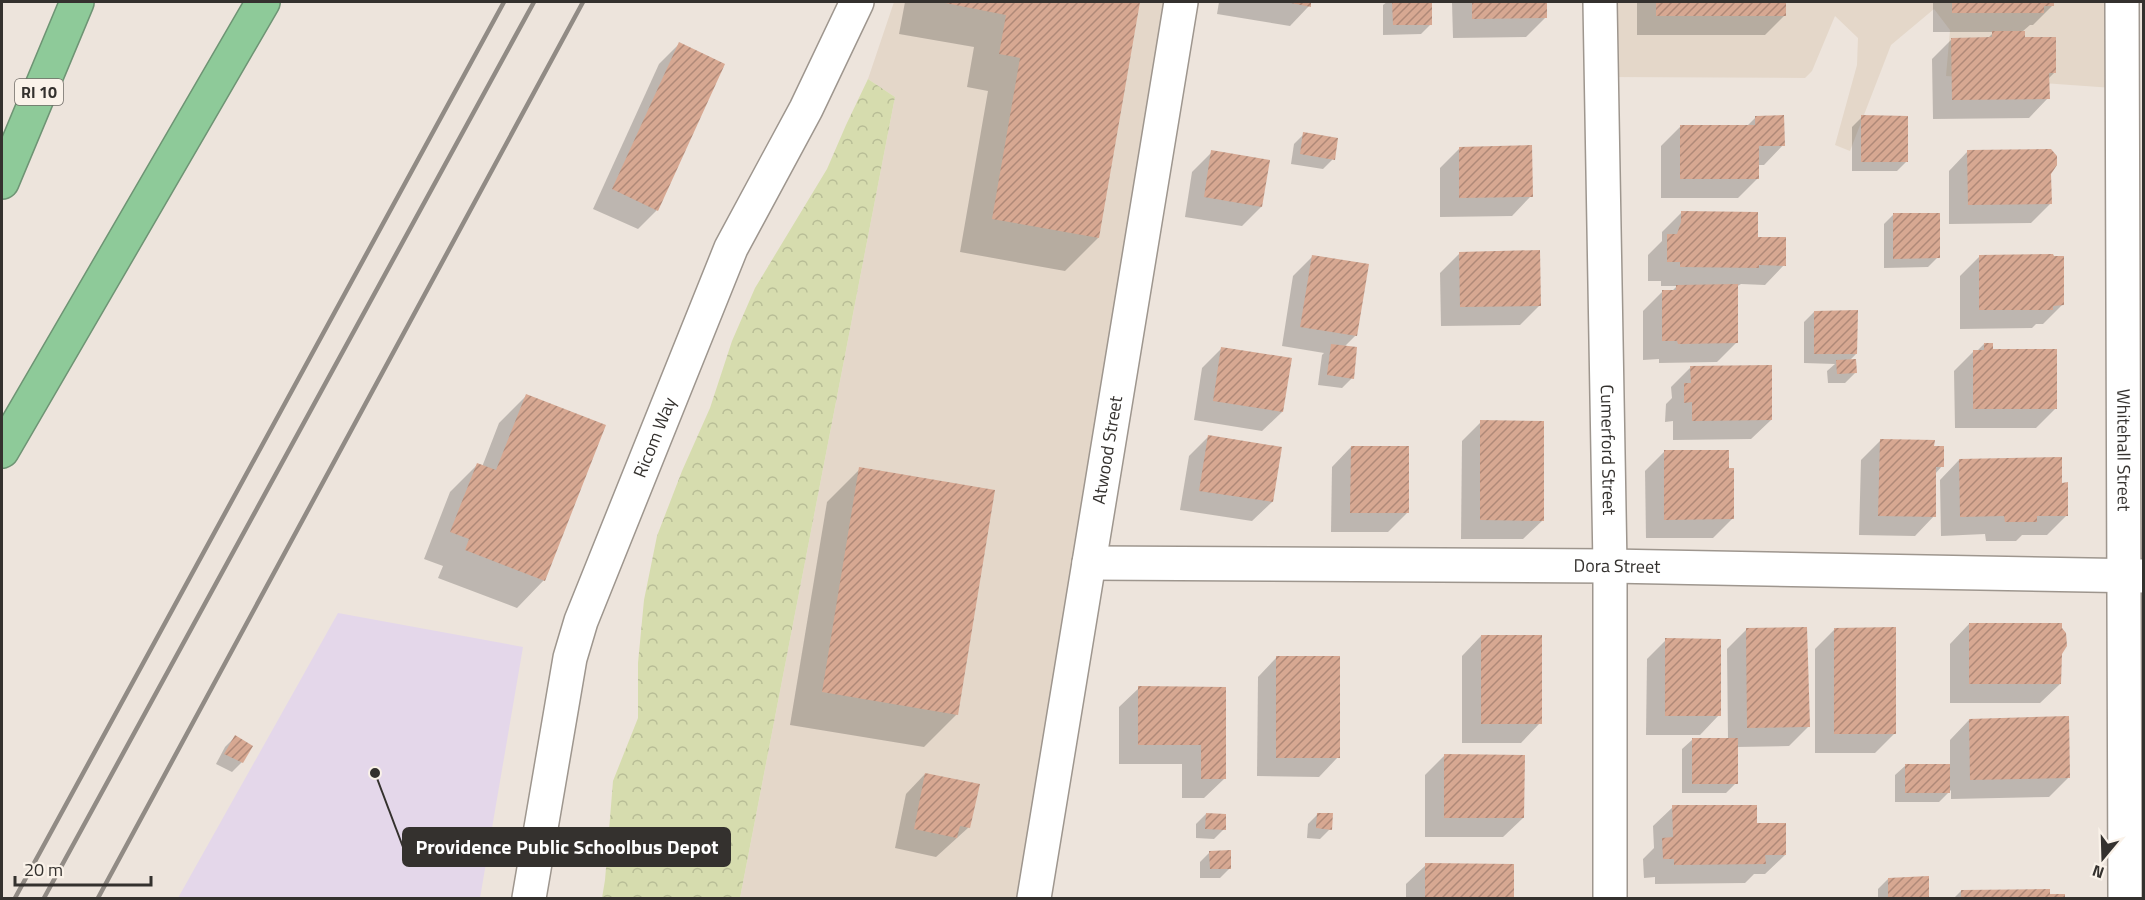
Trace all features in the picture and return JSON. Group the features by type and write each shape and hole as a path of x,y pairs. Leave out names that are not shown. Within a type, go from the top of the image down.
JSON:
{"highway":[{"name":"RI 10","path":"2,182 77,2"},
{"path":"2,451 263,2"}],"street":[{"name":"Ricom Way","path":"529,898 570,658 581,621 731,248 806,109 857,2"},
{"name":"Atwood Street","path":"1034,898 1181,2"},
{"name":"Cumerford Street","path":"1600,2 1610,566 1610,898"},
{"name":"Whitehall Street","path":"2122,2 2133,66 2134,576 2125,898"},
{"name":"Dora Street","path":"1089,563 1610,566 2134,576"}],"shaded area":[{"path":"894,2 1186,2 1034,898 740,898 895,97 868,79"},
{"path":"1599,2 2117,2 2113,88 1946,76 1950,30 1934,9 1891,45 1850,151 1835,145 1857,65 1858,38 1835,16 1812,71 1805,78 1609,77"},
{"path":"338,613 523,647 480,898 178,898"}],"green space":[{"path":"868,79 895,97 740,898 602,898 613,781 638,718 638,663 644,600 657,536 710,408 732,341 755,288 827,169"}],"building":[{"path":"940,2 1140,2 1099,238 992,219 1020,58 999,54 1006,15"},
{"path":"1286,2 1311,2 1311,7"},
{"path":"1392,2 1432,2 1432,25 1393,25"},
{"path":"1472,2 1547,2 1547,18 1472,19"},
{"path":"1656,2 1786,2 1786,16 1656,16"},
{"path":"1952,2 2054,2 2054,6 2044,6 2044,13 1952,13"},
{"path":"1992,31 2025,31 2025,37 2056,37 2056,73 2049,73 2050,99 1952,100 1951,38 1992,37"},
{"path":"679,42 725,64 658,211 612,189"},
{"path":"1784,115 1785,146 1759,146 1759,179 1680,179 1680,125 1755,125 1755,116"},
{"path":"1861,115 1908,116 1908,162 1861,162"},
{"path":"1303,132 1338,138 1335,160 1300,154"},
{"path":"1532,145 1533,197 1459,198 1459,147"},
{"path":"2051,149 2057,156 2057,165 2051,174 2052,204 1968,205 1967,150"},
{"path":"1211,150 1270,160 1262,207 1204,197"},
{"path":"1681,211 1758,212 1758,237 1786,237 1786,266 1680,267 1680,262 1667,262 1667,234 1677,234 1681,222"},
{"path":"1893,213 1940,213 1940,258 1893,259"},
{"path":"1540,250 1541,306 1460,307 1459,252"},
{"path":"2053,254 2064,256 2064,305 2053,306 2053,310 1979,310 1979,255"},
{"path":"1312,255 1369,264 1357,336 1300,327"},
{"path":"1738,284 1738,343 1678,344 1677,341 1662,341 1662,290 1676,290 1676,285"},
{"path":"1858,310 1857,354 1814,354 1814,311"},
{"path":"1984,343 1993,343 1993,349 2057,349 2057,409 1973,409 1973,350 1984,350"},
{"path":"1331,344 1357,347 1354,379 1327,375"},
{"path":"1221,347 1292,358 1283,412 1213,401"},
{"path":"1856,359 1857,373 1837,374 1836,360"},
{"path":"1772,365 1772,420 1692,421 1692,402 1684,403 1684,383 1691,383 1690,366"},
{"path":"526,394 606,425 545,581 465,550 469,539 450,532 477,463 496,470"},
{"path":"1480,420 1544,421 1544,521 1480,520"},
{"path":"1208,435 1282,447 1273,502 1199,491"},
{"path":"1880,439 1935,440 1934,446 1944,446 1944,467 1936,467 1936,517 1878,516"},
{"path":"1351,446 1409,446 1409,513 1350,513"},
{"path":"1664,450 1729,450 1729,468 1734,468 1734,519 1664,520"},
{"path":"2062,457 2062,483 2068,482 2068,516 2037,516 2037,522 2005,522 2004,516 1960,517 1959,459"},
{"path":"859,467 995,490 958,715 822,692"},
{"path":"1969,623 2062,623 2067,646 2062,654 2061,684 1969,684"},
{"path":"1807,627 1810,727 1747,728 1746,628"},
{"path":"1896,627 1896,734 1834,734 1834,628"},
{"path":"1481,635 1542,635 1542,724 1481,724"},
{"path":"1665,638 1721,639 1721,716 1665,716"},
{"path":"1276,656 1340,656 1340,758 1276,758"},
{"path":"1138,686 1226,687 1226,779 1201,779 1201,745 1138,745"},
{"path":"2069,716 2070,778 1970,780 1969,719"},
{"path":"235,735 253,746 243,763 224,754"},
{"path":"1692,738 1738,738 1738,784 1692,784"},
{"path":"1444,754 1525,755 1524,818 1444,818"},
{"path":"1905,764 1950,764 1950,793 1905,793"},
{"path":"925,773 980,784 970,828 960,826 957,838 914,829"},
{"path":"1672,805 1757,805 1757,823 1786,823 1786,855 1765,855 1766,864 1674,865 1674,859 1663,859 1662,838 1673,837"},
{"path":"1206,813 1226,814 1226,830 1205,829"},
{"path":"1317,813 1333,813 1332,830 1316,828"},
{"path":"1231,850 1231,869 1210,869 1209,851"},
{"path":"1425,863 1514,864 1514,898 1425,898"},
{"path":"1929,876 1929,898 1888,898 1888,878"},
{"path":"2050,889 2050,894 2065,894 2065,898 1961,898 1961,890"}],"railway":[{"path":"15,898 504,2"},
{"path":"44,898 534,2"},
{"path":"98,898 583,2"}],"place":[{"name":"Providence Public Schoolbus Depot","path":"375,773"}]}
